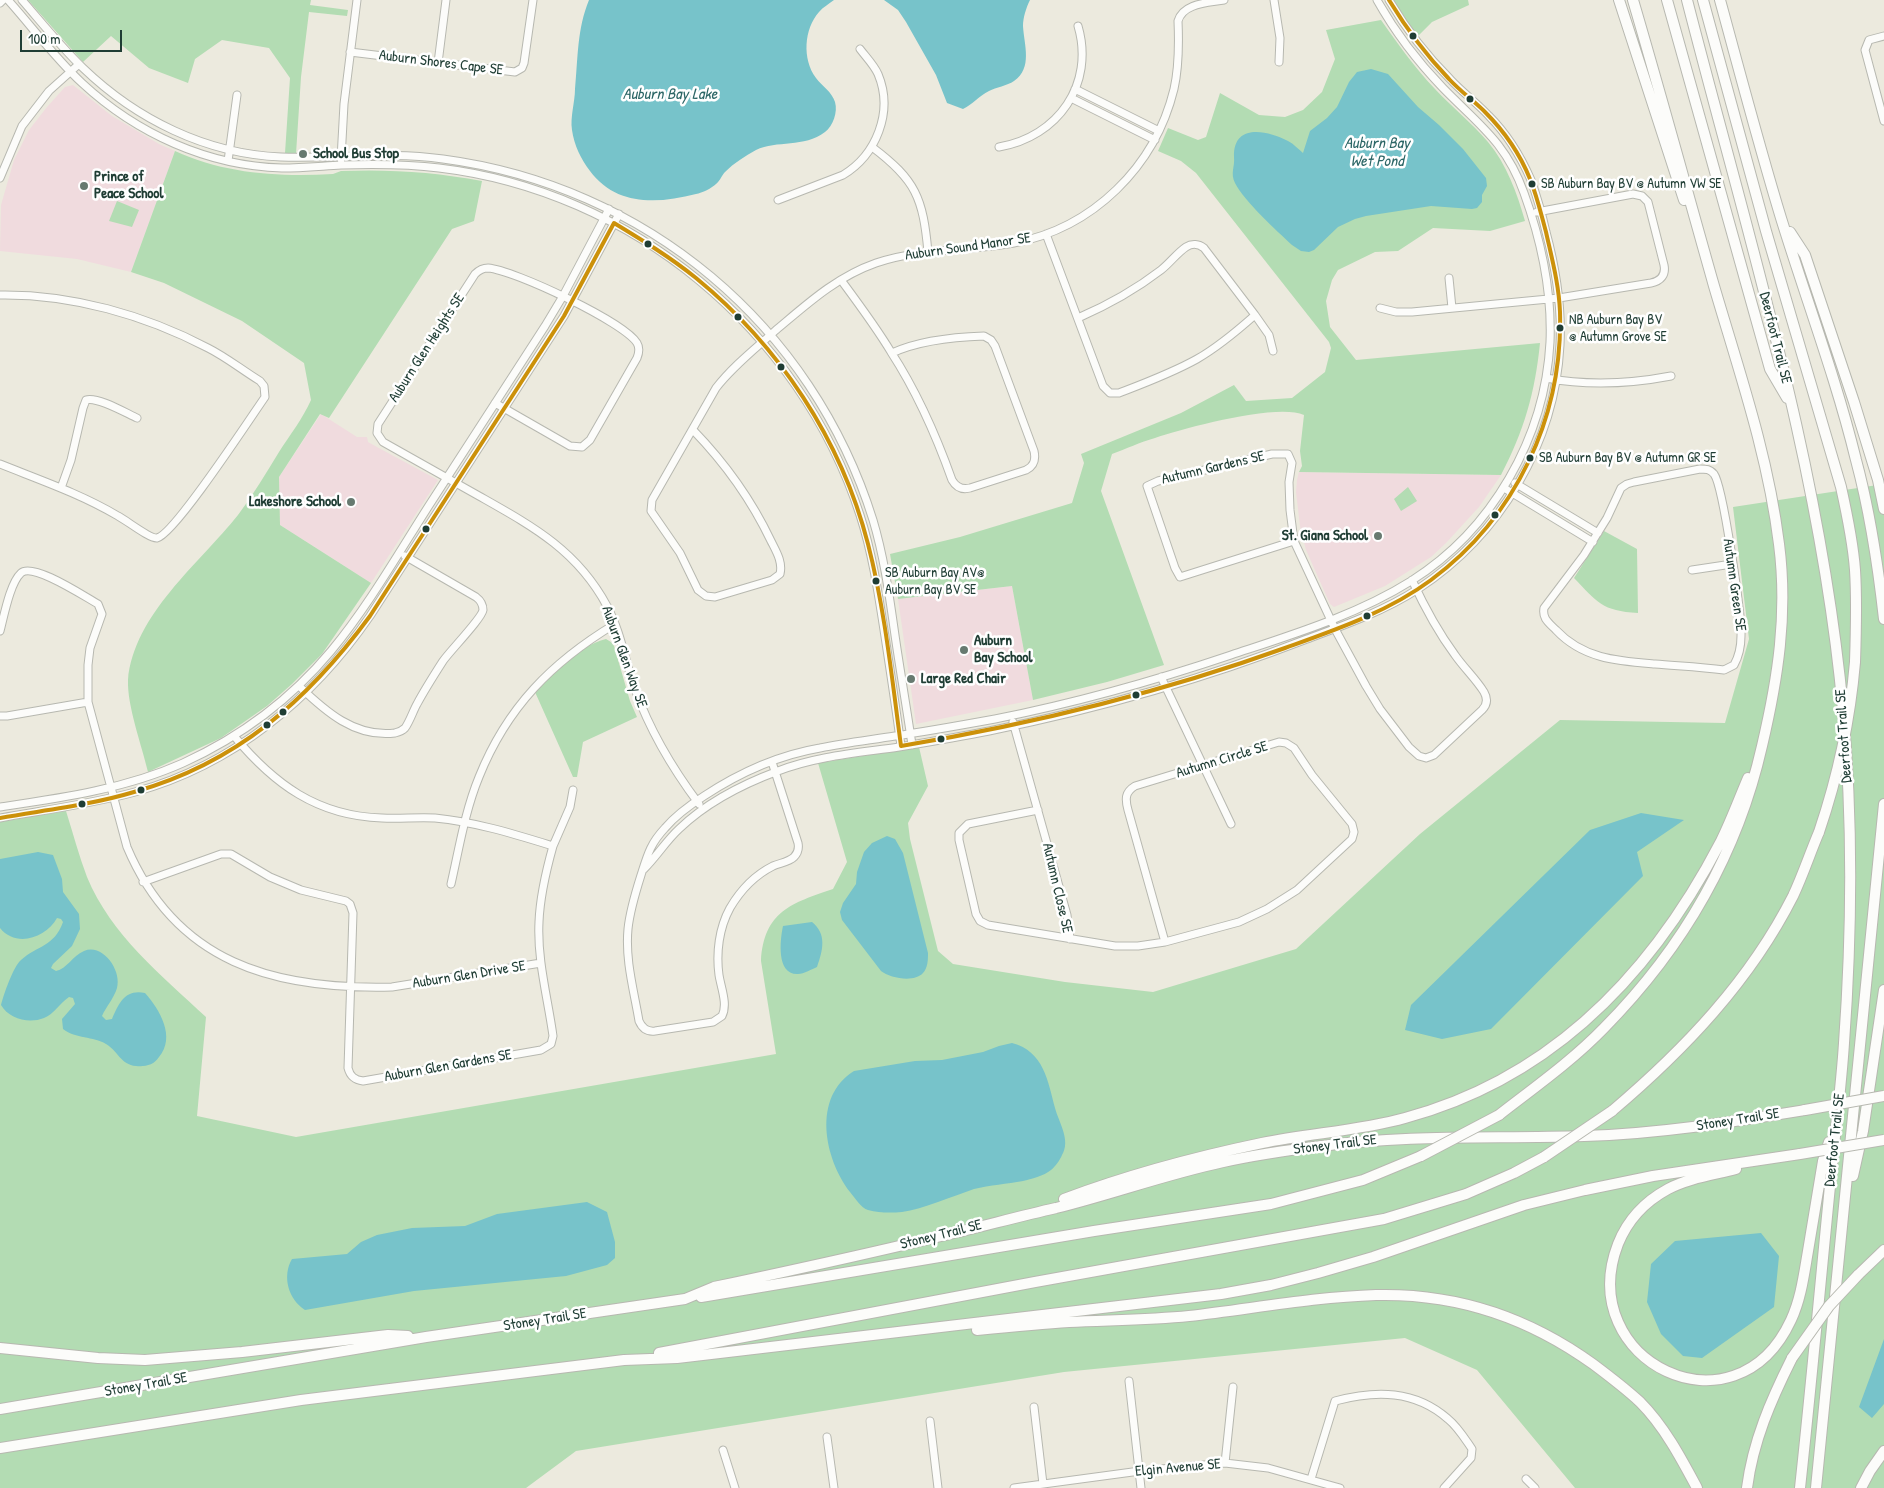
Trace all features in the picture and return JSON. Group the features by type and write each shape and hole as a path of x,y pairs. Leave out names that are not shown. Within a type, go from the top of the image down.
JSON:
{"highway":[{"path":"1618,0 1699,247 1706,256"},
{"path":"685,1299 1094,1231 1272,1204 1363,1180 1421,1156 1499,1114 1554,1073 1602,1030 1639,991 1688,925 1711,886 1736,834 1758,766 1774,694 1780,651 1782,599 1780,547 1764,458 1744,382 1633,0"},
{"path":"1667,0 1770,369 1792,408"},
{"name":"Deerfoot Trail SE","path":"1687,0 1792,408 1814,506 1838,660 1847,771 1850,854 1849,959 1844,1048 1800,1488"},
{"path":"0,1448 301,1400 624,1360 1035,1282 1384,1219 1466,1194 1514,1173 1544,1157 1612,1111 1650,1079 1716,1011 1739,982 1792,896 1819,832 1833,792 1852,702 1855,662 1855,570 1841,487 1766,231 1703,0"},
{"path":"1720,0 1781,217 1856,459 1877,557 1884,620"},
{"path":"1781,217 1805,255 1854,402 1878,480 1884,510"},
{"path":"1026,1214 1081,1193 1204,1157 1263,1143 1381,1124 1432,1111 1456,1102 1504,1079 1534,1062 1563,1041 1593,1015 1624,984 1657,944 1684,904 1721,841 1762,745"},
{"name":"Deerfoot Trail SE","path":"1816,1488 1884,804"},
{"path":"1844,1209 1863,1131 1884,990"},
{"name":"Stoney Trail SE","path":"0,1410 426,1337 685,1299 714,1287 938,1237 1056,1208 1223,1162 1342,1143 1397,1139 1626,1134 1712,1125 1884,1096"},
{"path":"1798,1154 1678,1184 1649,1201 1631,1219 1621,1237 1613,1262 1611,1297 1621,1327 1639,1354 1651,1364 1681,1378 1698,1380 1725,1379 1755,1366 1778,1342 1791,1321 1801,1289 1823,1162 1836,1119"},
{"path":"624,1360 677,1358 1221,1294 1272,1284 1373,1257 1499,1214 1553,1198 1652,1176 1884,1140"},
{"path":"1747,1488 1760,1429 1770,1401 1792,1358 1829,1306 1884,1250"},
{"path":"924,1330 968,1331 1068,1322 1187,1316 1317,1299 1377,1295 1416,1296 1452,1300 1482,1307 1517,1320 1544,1333 1571,1348 1616,1381 1640,1402 1662,1428 1697,1488"},
{"path":"0,1348 98,1358 145,1360 242,1352 388,1335 426,1337"},
{"path":"1861,1488 1884,1451"}],"street":[{"path":"0,3 3,0"},
{"path":"8,0 71,72 94,93 148,131 196,153 254,166 283,168 381,164 419,166 473,173 500,179 550,194 604,218 660,251 687,270 726,304 763,342 794,382 825,432 848,483 860,515 876,578 901,746"},
{"path":"22,0 79,64 114,95 147,117 184,136 229,150 252,154 309,158 341,155 441,158 509,172 552,185 609,209 661,238 710,274 771,335 804,378 844,445 864,494 887,578 912,745"},
{"path":"341,165 344,104 357,0"},
{"path":"438,63 446,0"},
{"name":"Auburn Shores Cape SE","path":"350,52 509,72 518,70 524,63 533,0"},
{"name":"Auburn Sound Manor SE","path":"693,430 733,476 760,520 781,564 780,574 772,580 715,597 702,595 680,553 650,507 652,500 693,430 724,378 809,302 840,280 874,263 900,256 1004,244 1046,234 1080,218 1107,198 1133,172 1159,131 1174,88 1179,56 1179,18 1183,11 1190,7 1224,0"},
{"path":"1274,0 1279,22 1279,62"},
{"path":"772,762 798,843 798,850 793,858 771,868 752,881 737,897 729,910 721,932 718,950 724,1012 717,1020 652,1032 645,1029 640,1024 628,957 627,932 632,904 648,851 662,830 697,801 747,772 772,762 820,748 900,736 1011,715 1162,677 1249,649 1376,600 1412,580 1441,558 1478,522 1504,488 1523,453 1533,427 1546,378 1550,341 1549,299 1544,267 1530,213 1517,175 1496,140 1420,63 1397,33 1377,0"},
{"path":"643,870 682,826 703,810 746,784 798,764 824,758 912,745 1014,726 1166,687 1261,656 1374,613 1416,590 1466,551 1492,522 1513,493 1542,433 1556,380 1560,345 1559,298 1552,256 1541,211 1530,178 1508,140 1490,116 1436,64 1415,39 1390,0"},
{"path":"999,147 1020,142 1039,132 1056,118 1070,98 1083,67 1082,39 1078,26"},
{"path":"1884,36 1869,40 1865,50 1884,121"},
{"path":"778,200 842,175 852,169 877,139 883,96 878,74 860,49"},
{"path":"0,178 22,126 49,91 79,64"},
{"path":"1075,89 1159,131"},
{"path":"228,161 237,96"},
{"path":"1070,98 1155,140"},
{"path":"872,147 897,167 907,178 915,192 922,209 928,252"},
{"path":"1380,308 1401,312 1559,298 1656,282 1663,275 1665,268 1648,202 1640,195 1633,194 1530,213"},
{"path":"0,808 110,787 166,770 201,755 234,736 282,701 299,686 344,635 447,478 563,296 609,209"},
{"path":"0,818 112,798 150,788 179,777 241,745 275,721 307,693 334,665 355,638 408,558 573,301 618,214"},
{"path":"1046,234 1103,386 1114,394 1174,371 1197,359 1228,339 1255,315"},
{"path":"1078,318 1117,300 1137,288 1187,246 1196,244 1204,248 1255,315 1269,335 1273,350"},
{"name":"Auburn Glen Heights SE","path":"447,478 383,442 377,434 378,424 475,274 481,269 492,268 563,296"},
{"path":"1449,278 1452,308"},
{"path":"840,280 892,353 922,407 952,480 956,485 967,488 1018,473 1032,466 1035,461 1035,453 995,346 990,340 984,336 936,340 920,343 892,353"},
{"path":"0,295 20,294 74,300 122,312 158,325 210,349 260,381 264,386 265,397 209,480 160,537 150,536 117,515 61,488 0,464"},
{"path":"495,403 570,446 582,447 590,440 637,358 639,351 634,340 563,296"},
{"path":"1546,378 1584,383 1615,384 1671,376"},
{"path":"61,488 71,460 86,400 90,398 98,400 137,418"},
{"name":"Autumn Gardens SE","path":"1294,541 1180,577 1174,568 1147,486 1158,480 1272,454 1288,454 1292,463 1290,491 1294,541 1330,619 1366,686 1380,709 1409,747 1419,756 1426,758 1434,755 1482,710 1487,699 1439,632 1416,590"},
{"name":"Autumn Green SE","path":"1700,469 1707,469 1715,475 1732,564 1741,636 1737,659 1731,668 1724,670 1612,661 1596,656 1570,643 1546,621 1543,614 1546,602 1572,572 1598,533 1621,488 1627,484 1700,469"},
{"name":"Auburn Glen Way SE","path":"447,478 540,532 568,554 592,581 615,624 644,713 666,756 703,810"},
{"path":"1509,479 1598,533"},
{"path":"1504,488 1593,542"},
{"path":"299,686 330,715 361,729 393,733 401,731 406,726 435,673 479,619 483,609 482,604 476,597 398,552"},
{"path":"1692,570 1732,564"},
{"name":"Auburn Glen Drive SE","path":"0,631 14,584 21,573 26,570 39,572 98,604 102,614 90,648 88,702 112,798 127,847 144,882 159,905 183,929 203,945 228,960 253,971 279,978 351,986 392,987 542,963 539,922 541,893 553,846 568,813 574,790"},
{"path":"1412,580 1416,590"},
{"path":"451,884 478,778 492,747 520,703 547,673 579,647 615,624"},
{"path":"1162,677 1231,824"},
{"path":"0,716 88,702"},
{"name":"Autumn Close SE","path":"1011,715 1038,810 1067,915 1070,939 984,924 976,914 959,840 961,830 968,824 1038,810"},
{"path":"234,736 270,776 290,790 324,807 360,816 435,818 466,823 510,832 553,846"},
{"name":"Autumn Circle SE","path":"1070,939 1121,946 1165,942 1239,922 1277,904 1306,883 1354,836 1352,824 1289,744 1279,742 1135,786 1127,792 1126,798 1165,942"},
{"path":"144,882 227,853 270,877 301,890 346,901 350,904 353,913 351,986"},
{"name":"Auburn Glen Gardens SE","path":"351,986 348,1068 355,1079 363,1080 548,1048 552,1044 553,1036 542,963"},
{"path":"1129,1382 1141,1488"},
{"path":"1225,1463 1233,1388"},
{"path":"1311,1479 1335,1401 1353,1396 1397,1395 1423,1401 1449,1420 1472,1449 1471,1458 1444,1488"},
{"path":"1034,1407 1043,1484"},
{"path":"930,1421 938,1488"},
{"path":"827,1437 834,1488"},
{"path":"723,1450 735,1488"},
{"name":"Elgin Avenue SE","path":"1014,1488 1140,1471 1225,1463 1268,1468 1340,1488"},
{"path":"1526,1479 1535,1488"}],"shaded area":[{"name":"Prince of Peace School","path":"73,85 112,116 159,144 175,151 131,272 77,259 0,251 1,205 14,160 29,130 47,107 65,87"},
{"name":"Lakeshore School","path":"321,414 357,437 367,437 368,442 438,480 371,583 280,525 279,477"},
{"name":"St. Giana School","path":"1299,472 1501,475 1479,507 1431,557 1385,586 1334,607 1330,604 1306,550 1300,526 1296,492"},
{"name":"Auburn Bay School","path":"1012,586 1033,700 916,724 898,599"}],"green space":[{"path":"28,0 311,0 310,5 348,10 347,16 309,12 301,77 296,154 285,153 290,78 269,48 222,40 195,59 188,83 149,68 111,36 83,62"},
{"path":"1393,0 1468,0 1469,5 1432,22 1417,37"},
{"path":"1381,20 1427,81 1475,128 1495,151 1511,180 1525,221 1490,231 1433,228 1398,251 1375,252 1338,270 1332,280 1326,301 1330,327 1356,360 1540,343 1532,395 1516,443 1501,475 1299,472 1302,466 1300,451 1304,415 1291,412 1253,414 1208,423 1149,440 1112,454 1101,491 1164,665 1107,682 1033,700 1012,586 898,599 890,554 960,537 1072,503 1084,463 1081,454 1181,413 1234,385 1246,401 1292,398 1325,372 1331,348 1329,342 1196,173 1181,161 1158,151 1168,128 1198,140 1206,137 1220,93 1259,115 1285,117 1303,110 1322,92 1335,59 1326,30"},
{"path":"175,151 213,165 272,174 313,175 333,174 341,171 377,170 429,173 482,181 474,221 452,229 329,418 320,414 279,477 280,525 371,583 322,654 267,706 221,738 148,772 132,714 128,690 133,656 142,633 171,591 244,507 311,400 304,363 242,321 164,283 131,272"},
{"path":"117,201 139,210 132,227 109,221"},
{"path":"1884,484 1884,1488 1575,1488 1477,1370 1405,1338 1064,1372 576,1451 526,1488 0,1488 0,822 66,811 87,877 109,917 123,936 155,970 206,1017 197,1116 296,1137 776,1054 761,961 763,944 774,920 783,911 805,899 833,889 847,862 818,763 919,747 928,786 908,823 910,839 938,951 953,964 1065,982 1153,992 1296,949 1420,834 1560,720 1725,723 1749,639 1733,507"},
{"path":"1408,487 1417,501 1401,511 1394,499"},
{"path":"1604,531 1637,549 1638,613 1616,610 1601,604 1574,578"},
{"path":"606,639 614,646 630,701 637,717 583,742 577,777 573,777 535,692 559,668 586,647"}],"water":[{"name":"Auburn Bay Lake","path":"589,0 834,0 821,10 814,19 810,27 807,44 808,62 811,70 832,95 835,102 836,110 832,123 825,132 817,137 756,150 725,172 714,186 698,193 667,200 652,200 638,199 612,191 590,171 576,146 572,130 579,44 582,22"},
{"path":"884,0 1030,0 1023,23 1026,56 1024,70 1014,81 989,91 963,109 947,103 936,75 906,22 898,10"},
{"name":"Auburn Bay Wet Pond","path":"1371,69 1388,74 1418,107 1463,149 1486,178 1487,186 1482,195 1482,202 1477,208 1472,209 1431,206 1366,216 1338,227 1314,250 1309,252 1301,251 1270,224 1239,190 1233,176 1235,146 1245,134 1261,132 1288,141 1303,153 1310,131 1327,118 1337,107 1349,82 1357,72"},
{"path":"1641,813 1684,820 1637,852 1643,876 1491,1029 1442,1039 1405,1030 1411,1005 1590,830"},
{"path":"887,836 895,839 903,853 928,953 925,971 914,978 890,976 881,971 842,920 840,912 843,903 856,884 857,872 864,852 872,843"},
{"path":"38,852 53,855 62,879 63,892 79,914 80,929 72,946 51,968 56,971 60,970 76,956 84,951 91,950 98,951 110,960 117,974 118,981 116,992 102,1016 106,1020 112,1019 120,1003 128,995 138,992 145,993 161,1015 166,1032 164,1049 152,1064 143,1066 131,1065 101,1041 73,1034 63,1029 62,1019 75,1004 73,998 69,997 48,1016 38,1020 14,1017 1,1005 9,981 18,963 50,941 63,922 57,918 46,931 30,938 22,939 14,938 0,928 0,859"},
{"path":"812,922 822,937 821,954 817,967 800,974 791,973 786,969 781,956 783,926"},
{"path":"1012,1043 1023,1047 1038,1060 1047,1078 1065,1137 1064,1149 1054,1167 1045,1174 1034,1178 974,1189 910,1210 881,1212 865,1209 841,1178 829,1146 826,1128 827,1112 832,1096 841,1082 854,1071 915,1061 942,1060 983,1052"},
{"path":"587,1202 607,1212 615,1242 615,1258 607,1265 566,1276 414,1291 305,1310 294,1300 288,1287 287,1273 292,1259 347,1254 361,1242 377,1235 412,1228 465,1226 497,1214"},
{"path":"1761,1233 1779,1256 1774,1307 1702,1358 1683,1356 1661,1334 1647,1302 1651,1264 1675,1241"},
{"path":"1884,1339 1884,1404 1872,1418 1859,1407"}],"transit line":[{"path":"0,818 101,800 171,780 206,764 238,746 295,701 321,675 370,616 564,316 614,223 676,263 726,305 754,333 780,364 824,432 856,505 868,544 884,619 901,746 999,728 1143,693 1238,664 1323,634 1397,602 1431,580 1461,555 1487,526 1510,495 1528,462 1543,426 1553,389 1559,351 1560,312 1557,282 1546,232 1535,192 1521,161 1511,143 1492,119 1453,83 1432,60 1409,31 1389,0"}],"place":[{"name":"School Bus Stop","path":"303,154"},
{"name":"SB Auburn Bay BV @ Autumn VW SE","path":"1532,184"},
{"name":"Prince of Peace School","path":"84,186"},
{"name":"NB Auburn Bay BV @ Autumn Grove SE","path":"1560,328"},
{"name":"SB Auburn Bay BV @ Autumn GR SE","path":"1530,458"},
{"name":"Lakeshore School","path":"351,502"},
{"name":"St. Giana School","path":"1378,536"},
{"name":"SB Auburn Bay AV@ Auburn Bay BV SE","path":"876,581"},
{"name":"Auburn Bay School","path":"964,650"},
{"name":"Large Red Chair","path":"911,679"}]}
